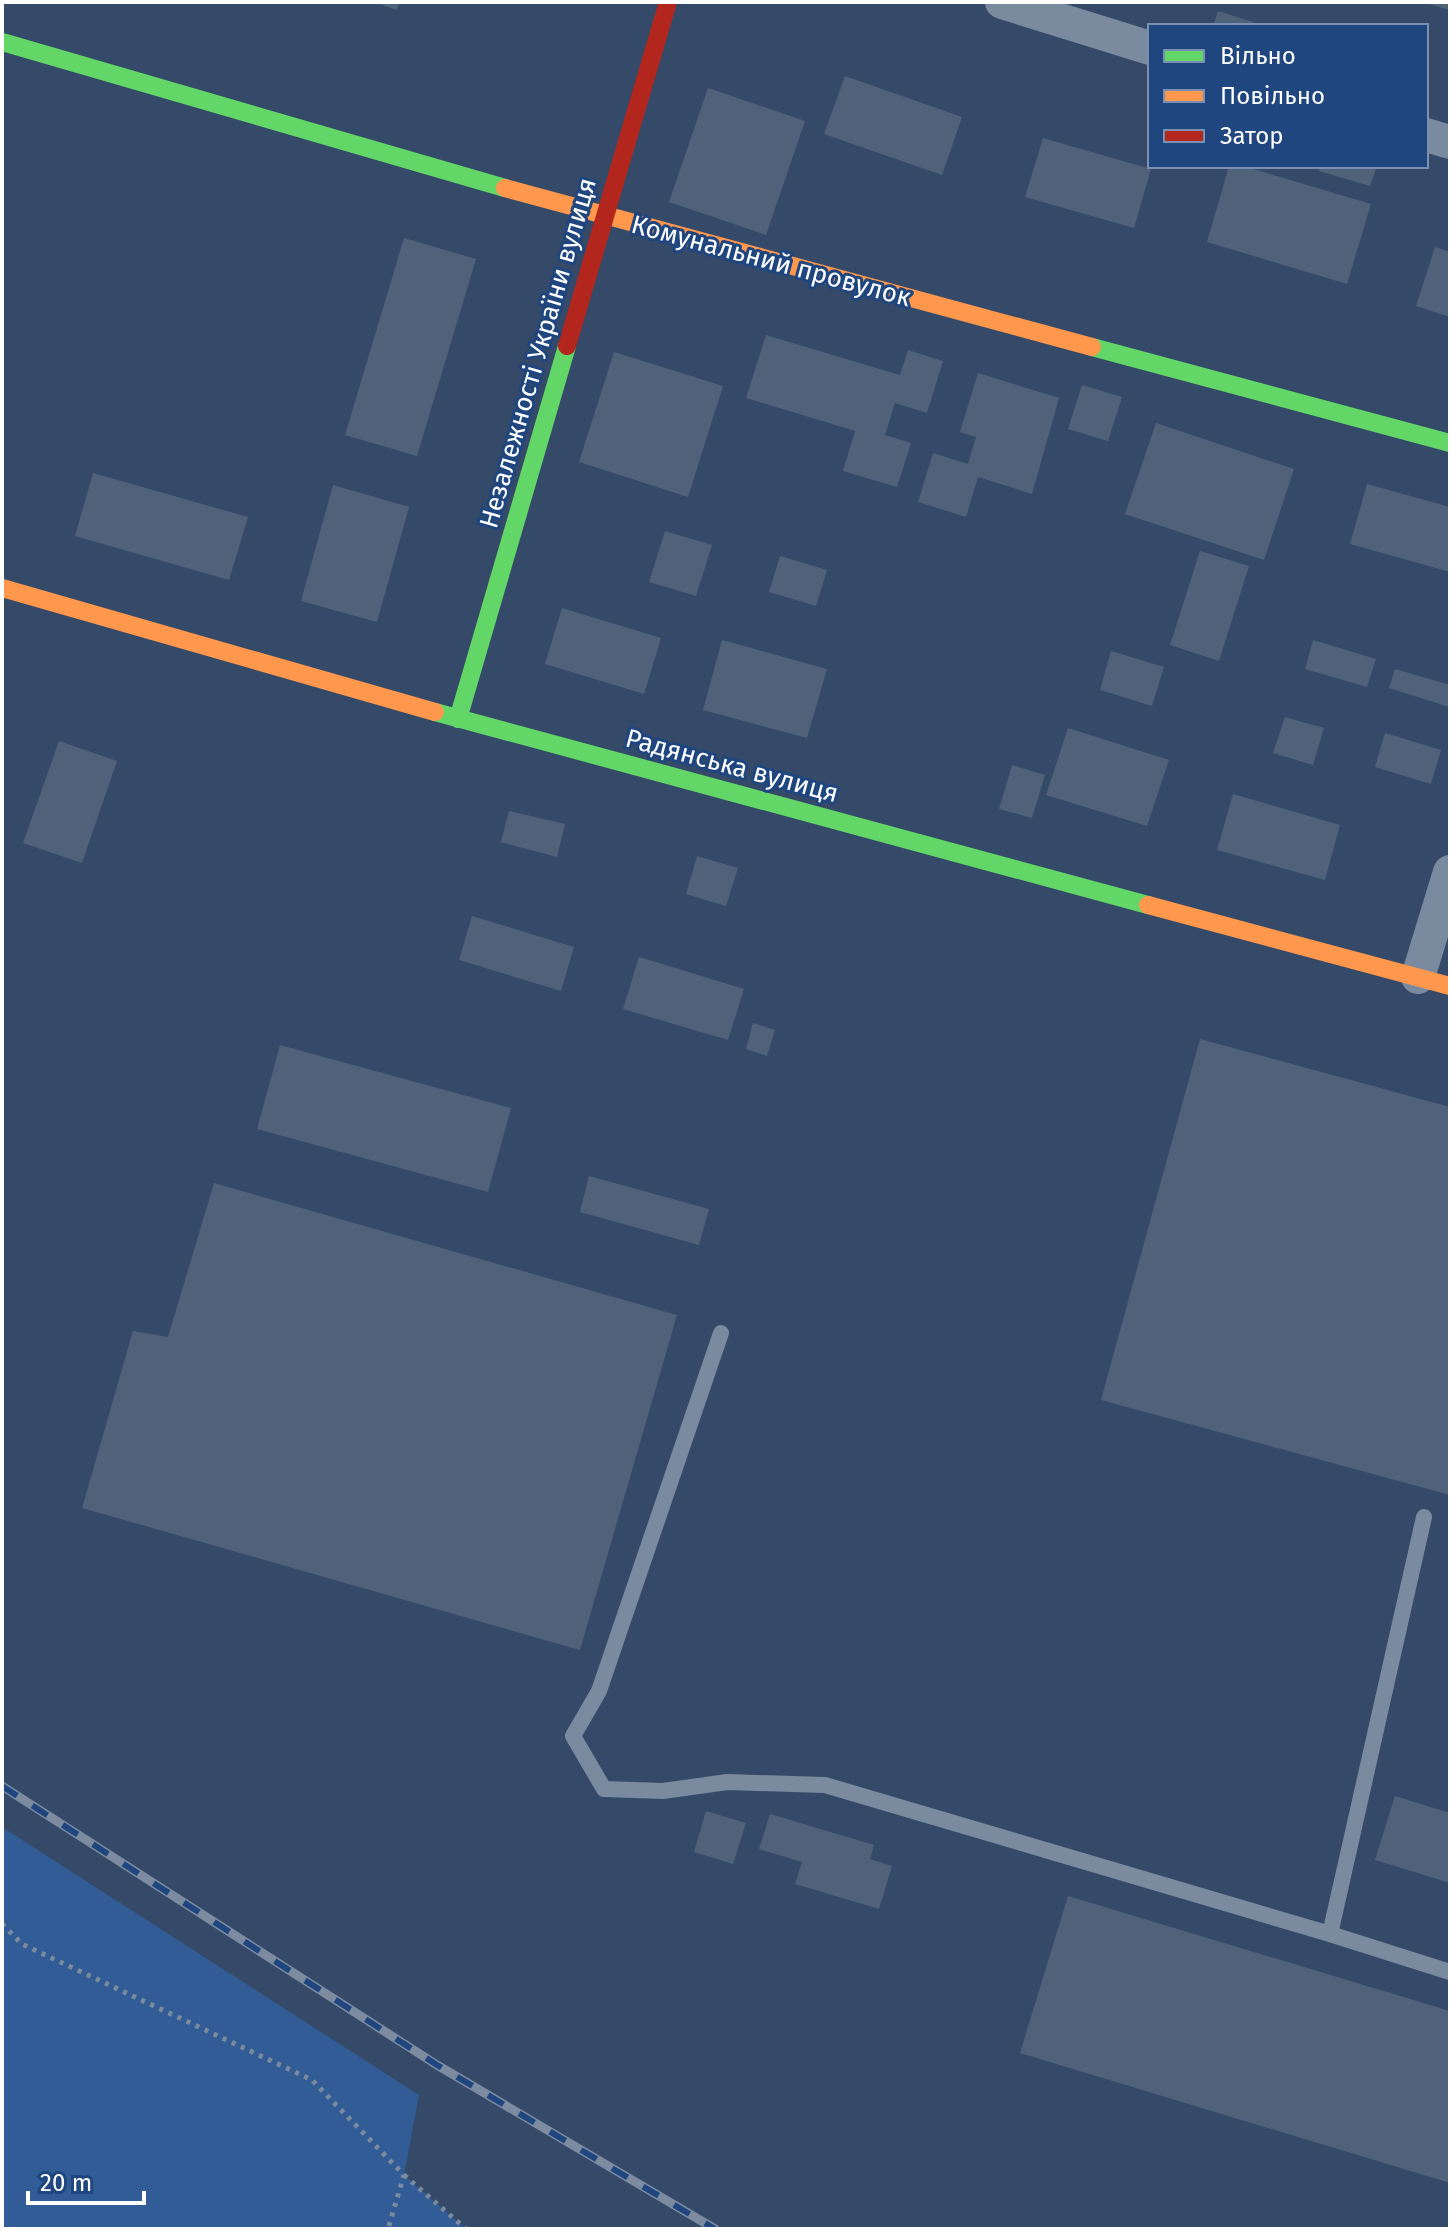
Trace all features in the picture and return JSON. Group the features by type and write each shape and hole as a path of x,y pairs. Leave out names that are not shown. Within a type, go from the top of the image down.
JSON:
{"street":[{"name":"Незалежності України вулиця","path":"458,719 668,2"},
{"path":"1002,2 1148,47"},
{"name":"Комунальний провулок","path":"2,42 605,217 1450,443"},
{"path":"1428,136 1450,142"},
{"name":"Радянська вулиця","path":"2,588 458,719 1434,982"},
{"path":"1434,982 1450,872"}],"lane":[{"path":"721,1333 599,1691 573,1736 604,1789 663,1791 727,1782 825,1785 1450,1972"},
{"path":"1330,1934 1424,1517"}],"path":[{"path":"2,1924 22,1944 312,2080 404,2175 466,2229"},
{"path":"388,2229 404,2175"}],"shaded area":[{"path":"2,1827 419,2095 404,2175 466,2229 2,2229"}],"building":[{"path":"374,2 399,2 397,10"},
{"path":"1450,2 1450,10 1425,3"},
{"path":"1218,11 1253,22 1252,24 1214,24"},
{"path":"845,76 962,117 942,175 824,134"},
{"path":"708,88 805,121 766,235 669,202"},
{"path":"1043,138 1151,169 1134,228 1025,197"},
{"path":"1228,168 1250,168 1371,204 1347,284 1207,242"},
{"path":"1320,168 1376,168 1370,186 1319,171"},
{"path":"404,238 476,259 417,456 345,435"},
{"path":"1435,247 1450,252 1450,317 1416,306"},
{"path":"766,335 900,375 908,350 943,361 927,413 895,403 885,435 911,443 897,487 843,471 855,431 746,398"},
{"path":"614,352 723,386 688,497 579,462"},
{"path":"978,373 1059,398 1032,494 978,477 966,517 918,502 933,453 968,464 976,437 960,432"},
{"path":"1082,385 1122,397 1108,441 1068,429"},
{"path":"1156,423 1294,469 1264,560 1125,514"},
{"path":"93,473 248,517 229,580 75,536"},
{"path":"1367,484 1450,507 1450,572 1350,544"},
{"path":"333,485 409,507 377,622 301,601"},
{"path":"665,531 712,545 696,596 649,582"},
{"path":"1200,551 1249,566 1219,661 1170,645"},
{"path":"780,556 827,570 816,606 769,592"},
{"path":"562,608 661,638 644,694 545,664"},
{"path":"722,640 827,669 807,738 703,710"},
{"path":"1313,640 1376,659 1367,687 1305,669"},
{"path":"1111,651 1164,667 1152,706 1100,690"},
{"path":"1395,669 1450,685 1449,707 1389,688"},
{"path":"1285,717 1324,728 1313,765 1273,753"},
{"path":"1068,728 1169,760 1147,826 1046,795"},
{"path":"1385,733 1441,750 1431,784 1375,767"},
{"path":"59,741 117,761 82,863 23,843"},
{"path":"1012,765 1045,775 1032,818 999,809"},
{"path":"1233,794 1340,825 1325,880 1217,850"},
{"path":"509,811 565,824 557,857 501,842"},
{"path":"697,856 738,868 726,906 686,894"},
{"path":"472,916 574,947 561,991 459,960"},
{"path":"639,957 744,989 728,1040 623,1009"},
{"path":"753,1023 775,1030 767,1056 746,1049"},
{"path":"1200,1039 1450,1107 1450,1495 1101,1400"},
{"path":"280,1045 511,1108 488,1192 257,1129"},
{"path":"589,1176 709,1209 699,1245 580,1212"},
{"path":"214,1183 677,1315 580,1650 82,1508 133,1331 168,1337"},
{"path":"1395,1796 1450,1813 1450,1883 1375,1860"},
{"path":"706,1811 746,1823 733,1864 694,1852"},
{"path":"770,1814 874,1845 870,1859 892,1866 879,1909 795,1884 802,1862 759,1849"},
{"path":"1068,1896 1450,2011 1450,2183 1020,2053"}],"railway":[{"path":"2,1786 437,2065 715,2229"}],"traffic: fast":[{"path":"2,42 505,188"},
{"path":"458,719 567,346"},
{"path":"1092,347 1450,443"},
{"path":"435,712 1148,905"}],"traffic: slow":[{"path":"505,188 1092,347"},
{"path":"2,588 435,712"},
{"path":"1148,905 1450,986"}],"traffic: jam":[{"path":"567,346 668,2"}]}
